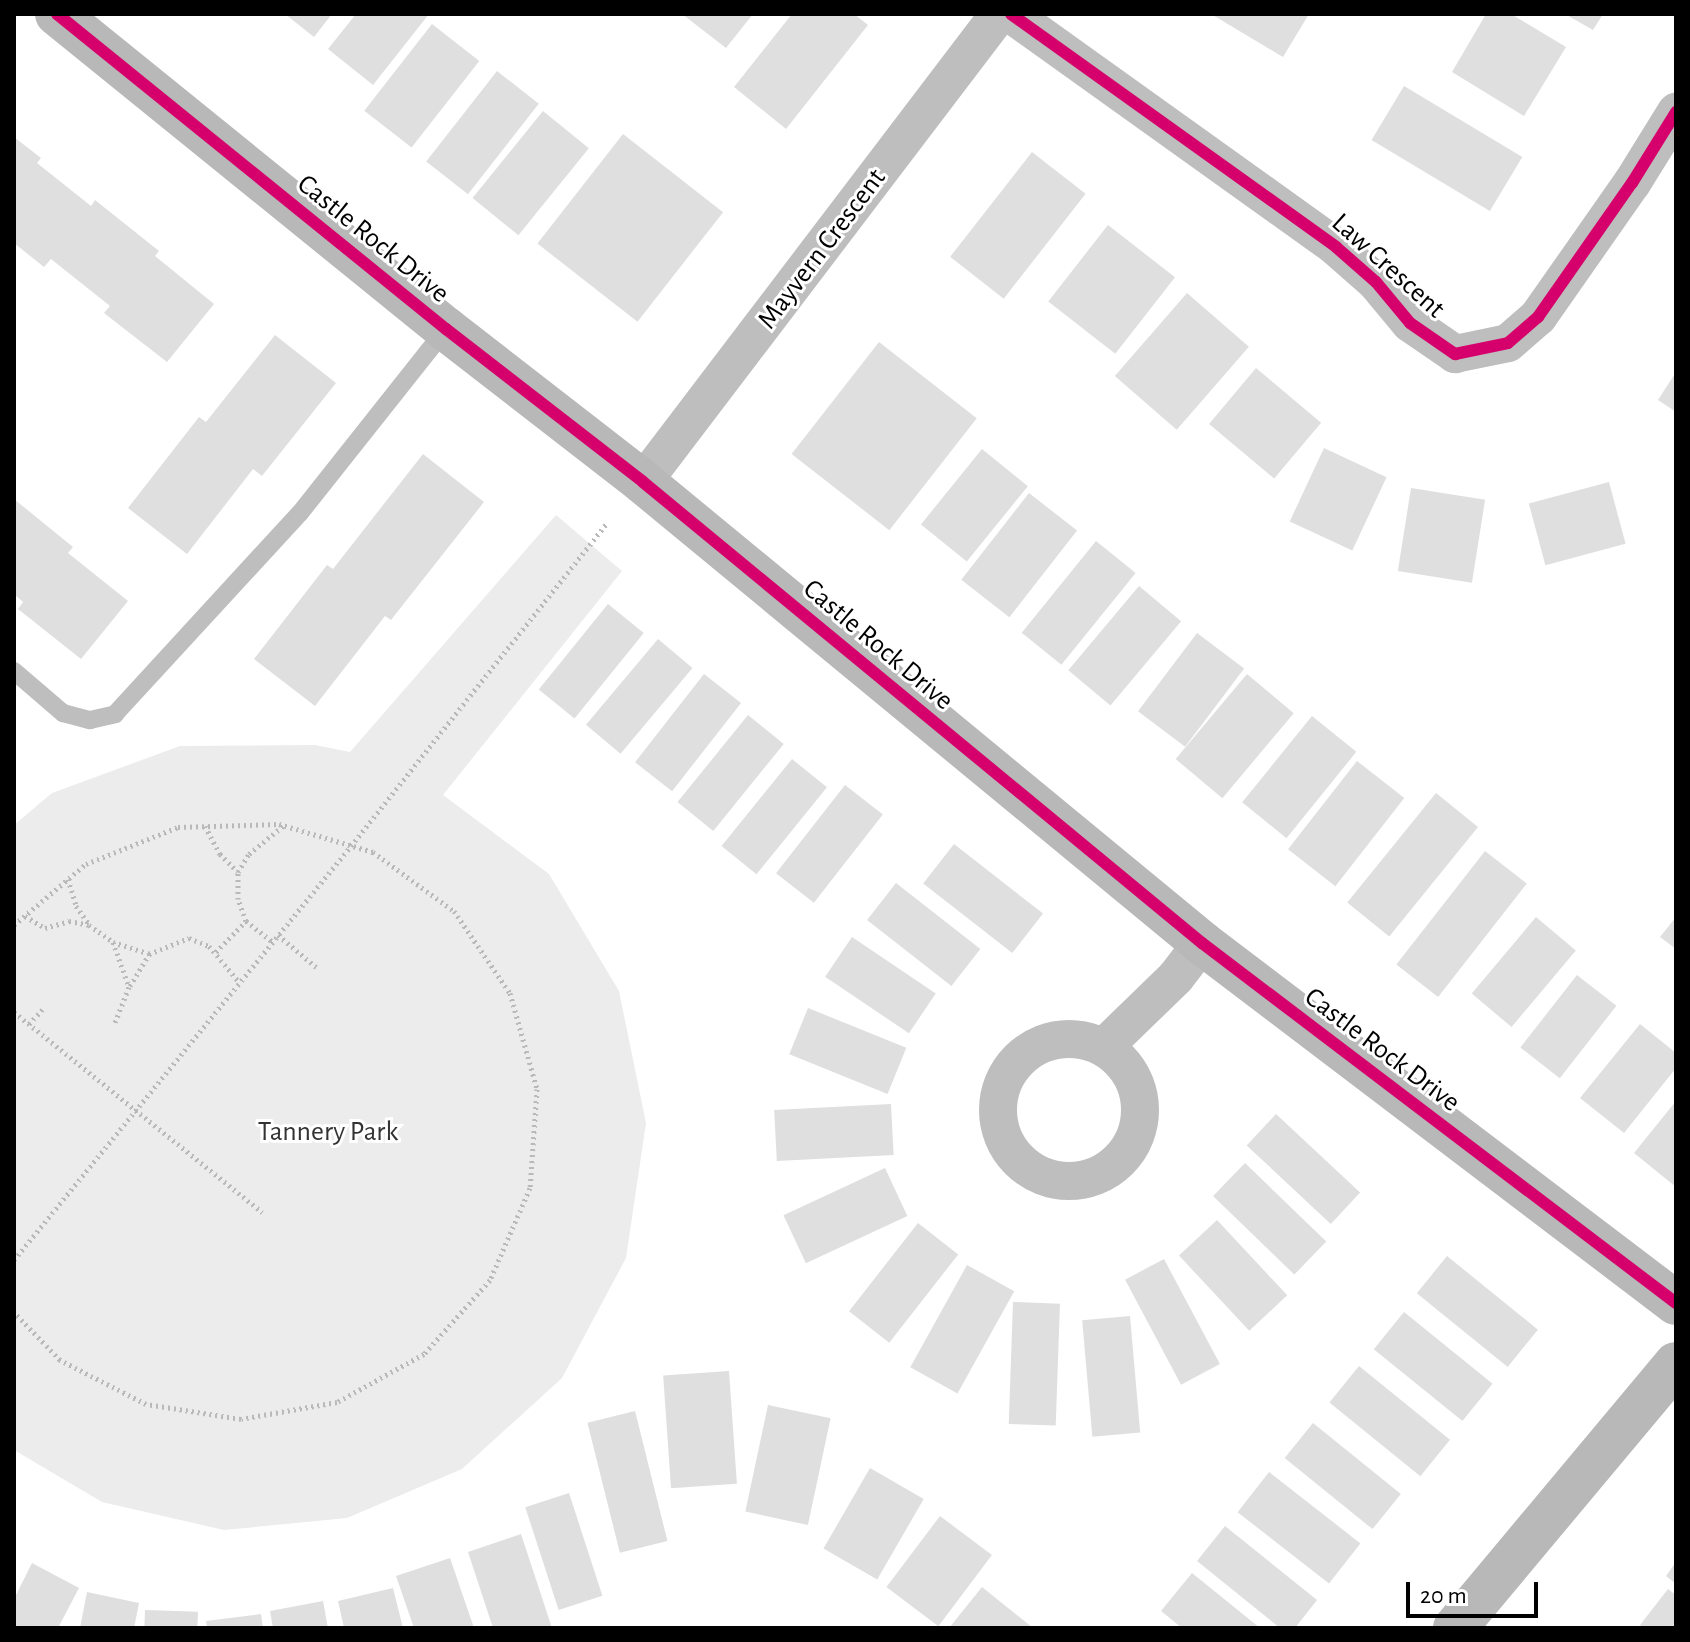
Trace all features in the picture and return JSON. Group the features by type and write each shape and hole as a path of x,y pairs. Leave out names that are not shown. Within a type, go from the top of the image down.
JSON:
{"street":[{"name":"Castle Rock Drive","path":"57,14 446,329 643,482 1202,943 1676,1303"},
{"name":"Mayvern Crescent","path":"643,482 999,14"},
{"name":"Law Crescent","path":"1011,14 1336,247 1376,282 1410,323 1455,354 1508,343 1538,317 1632,183 1676,112"},
{"path":"1104,1047 1176,977 1202,943"},
{"path":"1455,1628 1676,1364"}],"lane":[{"path":"14,671 63,713 90,720 115,714 300,513 446,329"}],"path":[{"path":"14,1260 351,846 607,523"},
{"path":"273,942 246,921 238,899 238,872 249,854 283,825"},
{"path":"14,925 86,864 178,827 283,825 373,852 454,911 510,993 537,1089 530,1188 490,1280 424,1354 337,1402 241,1419 146,1404 60,1360 14,1312"},
{"path":"205,826 220,854 238,872"},
{"path":"68,879 76,906 89,925 113,942 149,954"},
{"path":"25,916 45,928 69,921 89,925"},
{"path":"216,952 246,921"},
{"path":"278,935 316,967"},
{"path":"114,1025 129,987 149,954 189,938 216,952 240,983"},
{"path":"113,942 129,987"},
{"path":"29,1024 45,1007"},
{"path":"14,1012 262,1212"}],"green space":[{"name":"Tannery Park","path":"556,515 622,571 443,795 549,874 619,991 646,1123 626,1258 562,1378 462,1469 347,1518 224,1530 102,1502 14,1450 14,825 52,793 180,746 315,745 350,752"}],"building":[{"path":"285,14 332,14 314,37"},
{"path":"356,14 429,14 373,85 328,49"},
{"path":"682,14 753,14 726,48"},
{"path":"792,14 854,14 868,25 786,129 734,87"},
{"path":"1211,14 1309,14 1283,57"},
{"path":"1486,14 1511,14 1566,47 1524,116 1452,72"},
{"path":"1565,14 1603,14 1593,30"},
{"path":"432,24 479,61 412,148 364,111"},
{"path":"497,71 539,104 468,194 426,162"},
{"path":"1404,86 1522,157 1490,211 1372,140"},
{"path":"543,111 589,148 518,235 473,198"},
{"path":"623,134 723,212 638,322 537,244"},
{"path":"14,137 41,158 37,163 91,206 95,200 159,251 155,256 214,304 167,362 104,313 110,306 51,259 44,267 14,243"},
{"path":"1032,152 1086,194 1004,299 950,257"},
{"path":"1108,225 1175,277 1115,354 1048,301"},
{"path":"1187,293 1249,347 1177,430 1115,376"},
{"path":"275,335 336,383 262,476 253,469 187,554 128,508 199,417 206,422"},
{"path":"879,342 977,418 889,530 792,454"},
{"path":"1256,368 1321,423 1274,479 1209,424"},
{"path":"1676,372 1676,412 1658,400"},
{"path":"1324,448 1387,477 1352,551 1290,521"},
{"path":"982,449 1028,486 967,562 921,524"},
{"path":"423,454 484,502 391,620 385,616 315,706 254,659 327,565 333,569"},
{"path":"1609,482 1626,544 1545,565 1529,503"},
{"path":"1411,488 1485,500 1472,583 1398,571"},
{"path":"1029,493 1077,531 1009,617 961,580"},
{"path":"14,499 73,547 68,553 128,601 81,659 18,609 23,602 14,594"},
{"path":"1096,541 1136,573 1061,665 1022,633"},
{"path":"1139,586 1181,621 1110,706 1068,670"},
{"path":"608,604 644,633 575,718 539,689"},
{"path":"1197,633 1244,669 1185,747 1138,711"},
{"path":"658,639 692,668 620,754 586,725"},
{"path":"704,674 741,703 672,791 635,762"},
{"path":"1247,674 1294,713 1222,798 1176,759"},
{"path":"748,715 784,744 713,831 678,802"},
{"path":"1312,716 1356,752 1286,838 1242,802"},
{"path":"792,759 827,787 756,874 722,846"},
{"path":"1357,761 1404,798 1335,886 1288,849"},
{"path":"845,785 883,815 814,903 776,873"},
{"path":"1436,793 1478,827 1389,937 1347,903"},
{"path":"954,844 1043,914 1012,953 923,883"},
{"path":"1485,851 1527,884 1438,997 1396,964"},
{"path":"896,883 980,949 951,986 867,920"},
{"path":"1536,917 1576,950 1512,1027 1472,994"},
{"path":"1676,917 1676,949 1660,937"},
{"path":"852,937 936,993 909,1033 825,977"},
{"path":"1577,975 1616,1006 1560,1078 1520,1047"},
{"path":"808,1008 906,1048 888,1094 789,1054"},
{"path":"1640,1024 1676,1053 1676,1068 1624,1133 1580,1098"},
{"path":"1676,1101 1676,1187 1634,1153"},
{"path":"891,1104 894,1155 777,1161 774,1110"},
{"path":"1276,1114 1360,1192 1331,1224 1247,1145"},
{"path":"1245,1163 1326,1241 1294,1275 1213,1196"},
{"path":"885,1168 907,1216 806,1263 783,1215"},
{"path":"1217,1220 1287,1295 1249,1331 1179,1255"},
{"path":"918,1223 958,1254 889,1343 849,1311"},
{"path":"1447,1256 1538,1330 1508,1367 1417,1293"},
{"path":"1164,1259 1220,1364 1181,1385 1125,1280"},
{"path":"967,1265 1014,1291 958,1394 910,1367"},
{"path":"1013,1302 1060,1304 1056,1426 1009,1424"},
{"path":"1404,1312 1493,1384 1462,1421 1374,1349"},
{"path":"1130,1316 1140,1433 1092,1437 1082,1320"},
{"path":"1359,1366 1450,1440 1420,1476 1329,1403"},
{"path":"729,1371 737,1484 671,1488 663,1376"},
{"path":"768,1405 831,1418 808,1525 745,1512"},
{"path":"635,1411 667,1541 620,1553 587,1423"},
{"path":"1313,1423 1401,1494 1372,1529 1285,1458"},
{"path":"870,1468 924,1499 877,1580 824,1549"},
{"path":"1269,1472 1360,1543 1329,1584 1238,1512"},
{"path":"569,1493 602,1596 559,1610 525,1507"},
{"path":"940,1516 992,1555 938,1626 886,1587"},
{"path":"1225,1526 1317,1600 1295,1628 1280,1628 1197,1561"},
{"path":"521,1534 552,1628 493,1628 468,1552"},
{"path":"450,1558 474,1628 414,1628 396,1576"},
{"path":"1676,1562 1676,1584 1666,1576"},
{"path":"32,1563 79,1588 58,1628 14,1628 14,1599"},
{"path":"1192,1573 1260,1628 1182,1628 1161,1611"},
{"path":"982,1587 1033,1628 949,1628"},
{"path":"393,1588 403,1628 344,1628 338,1601"},
{"path":"1668,1589 1676,1595 1676,1628 1644,1628 1640,1625"},
{"path":"87,1592 139,1603 134,1628 80,1628"},
{"path":"323,1601 328,1628 273,1628 270,1611"},
{"path":"145,1610 198,1612 197,1628 144,1628"},
{"path":"261,1614 263,1628 207,1628 206,1621"}],"cycle path":[{"path":"57,14 446,329 643,482 1202,943 1676,1303"},
{"path":"1011,14 1336,247 1376,282 1410,323 1455,354 1508,343 1538,317 1632,183 1676,112"}]}
